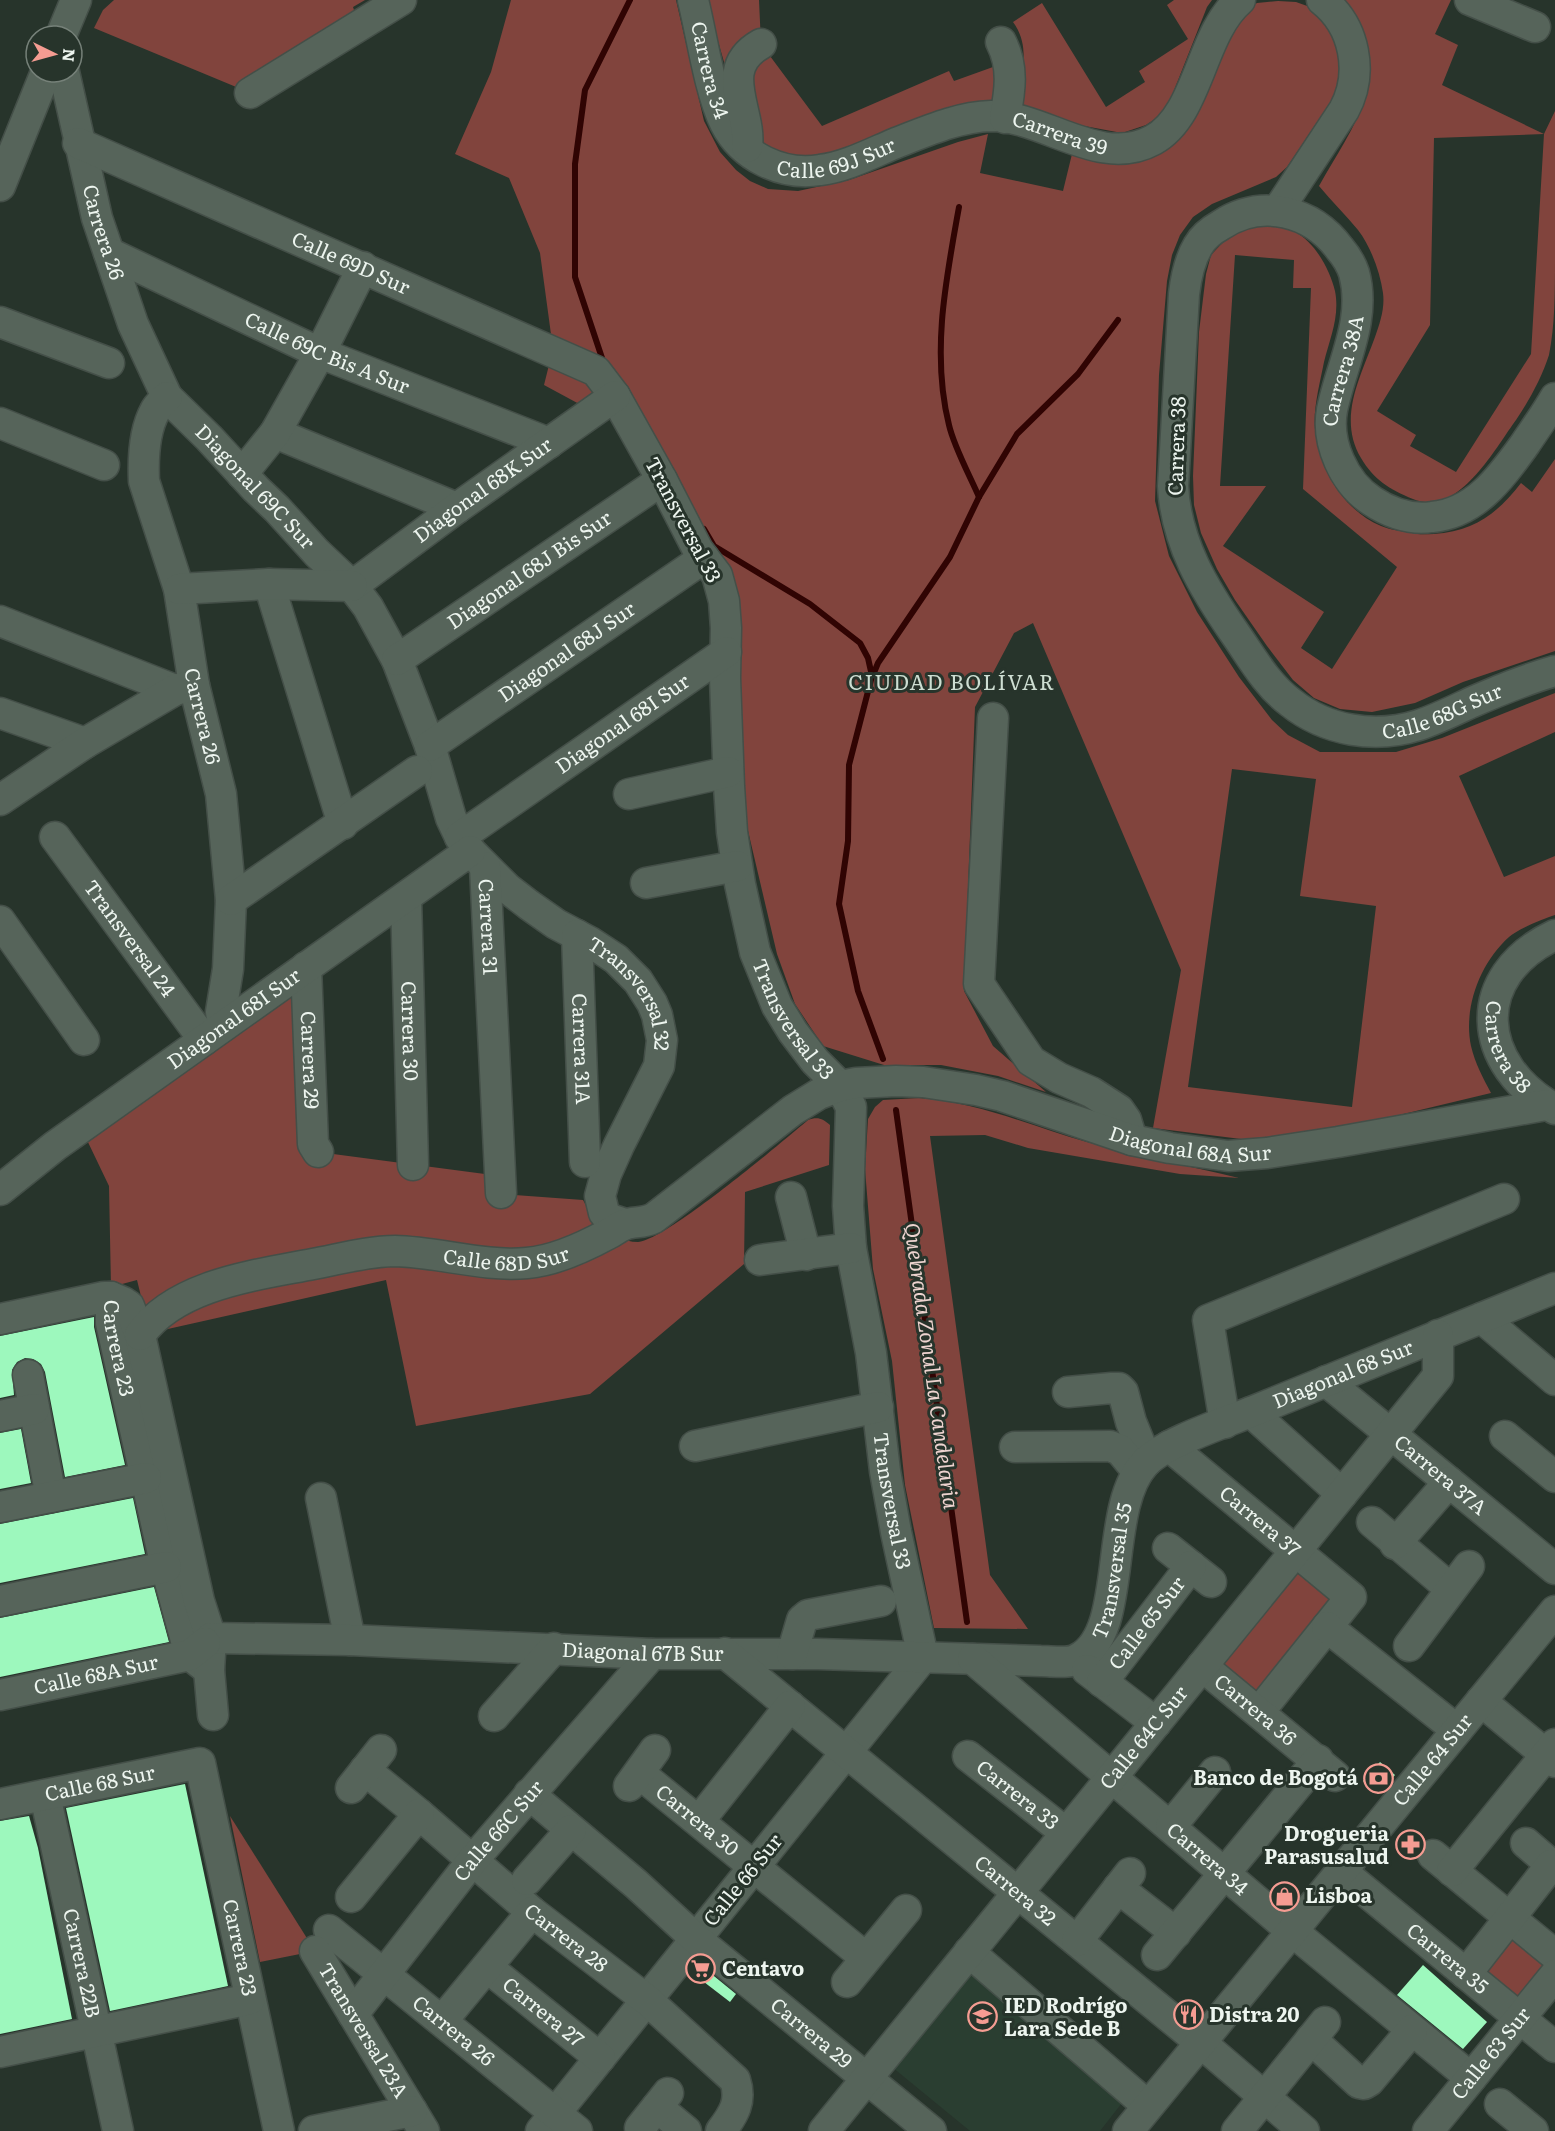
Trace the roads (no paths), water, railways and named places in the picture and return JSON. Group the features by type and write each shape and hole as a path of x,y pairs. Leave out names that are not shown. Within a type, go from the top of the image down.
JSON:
{"street":[{"path":"66,24 76,0"},
{"path":"250,93 401,0"},
{"name":"Carrera 34","path":"693,0 719,110 726,125 740,143"},
{"name":"Carrera 39","path":"943,125 970,118 1020,120 1103,148 1131,148 1153,140 1171,124 1188,96 1226,15 1240,0"},
{"path":"1470,0 1534,27"},
{"path":"1278,210 1344,110 1352,93 1355,77 1352,44 1339,17 1327,2"},
{"path":"1001,42 1008,55 1010,71 1009,98 1005,118"},
{"path":"740,143 749,135 737,83 740,67 753,48 761,44"},
{"path":"0,186 41,84"},
{"name":"Carrera 26","path":"66,84 78,143 97,218 161,397 145,452 144,481 179,589 184,688 221,794 231,900 228,969 214,1033"},
{"name":"Calle 69J Sur","path":"740,143 766,163 780,168 808,172 822,170 943,125"},
{"name":"Calle 69D Sur","path":"78,143 596,371 615,396"},
{"name":"Carrera 38A","path":"1278,210 1293,213 1319,226 1348,259 1354,273 1357,297 1354,334 1332,411 1331,428 1337,457 1343,470 1366,497 1386,510 1399,515 1429,518 1459,510 1479,498 1500,479 1555,399"},
{"name":"Carrera 38","path":"1278,210 1247,213 1229,219 1210,231 1198,245 1188,267 1184,294 1174,498 1186,550 1211,599 1254,662 1278,691 1305,713 1325,723"},
{"name":"Calle 69C Bis A Sur","path":"109,253 320,353 549,443"},
{"path":"242,474 275,433 320,353 363,267"},
{"path":"0,322 109,363"},
{"name":"Diagonal 68K Sur","path":"352,586 615,396"},
{"name":"Transversal 33","path":"615,396 704,558 717,575 724,601 732,832 751,938 762,974 777,1006 793,1032 815,1061 840,1086 851,1107 848,1206 851,1248 871,1353 885,1471 923,1657"},
{"name":"Diagonal 69C Sur","path":"161,397 242,474 317,553 352,586"},
{"path":"0,423 104,465"},
{"path":"275,433 457,508"},
{"name":"Diagonal 68J Bis Sur","path":"397,660 662,480"},
{"name":"Diagonal 68J Sur","path":"231,900 343,824 424,759 704,558"},
{"path":"179,589 269,584 352,586"},
{"path":"269,584 343,824"},
{"name":"Carrera 31","path":"352,586 368,607 397,660 424,759 472,851 501,1193"},
{"path":"0,621 184,688"},
{"name":"Diagonal 68I Sur","path":"0,1190 55,1146 472,851 726,652"},
{"name":"Calle 68G Sur","path":"1325,723 1368,732 1419,725 1495,692 1555,671"},
{"path":"0,800 85,743 184,688"},
{"path":"0,713 85,743"},
{"path":"993,718 980,984 1031,1060 1059,1078 1091,1092 1119,1110 1126,1120 1132,1140"},
{"path":"629,794 729,772"},
{"name":"Transversal 24","path":"55,837 214,1033"},
{"name":"Transversal 32","path":"472,851 529,905 556,924 616,959 638,981 652,1003 662,1040 659,1066 619,1145 606,1174 600,1196 604,1214 610,1219 625,1224"},
{"path":"646,883 737,866"},
{"name":"Carrera 30","path":"406,897 413,1165"},
{"path":"0,921 84,1040"},
{"name":"Carrera 31A","path":"577,935 585,1162"},
{"name":"Carrera 38","path":"1551,1107 1534,1097 1513,1076 1499,1050 1493,1032 1492,1014 1501,983 1509,971 1530,950 1555,935"},
{"name":"Carrera 29","path":"306,967 313,1144 318,1152"},
{"name":"Diagonal 68A Sur","path":"840,1086 896,1081 923,1082 976,1090 1002,1096 1132,1140 1228,1156 1338,1142 1551,1107"},
{"name":"Calle 68D Sur","path":"140,1335 150,1322 185,1298 203,1290 265,1274 362,1254 392,1251 437,1254 499,1263 528,1263 559,1256 591,1243 625,1224 646,1222 661,1214 793,1110 819,1094 840,1086"},
{"path":"791,1197 806,1255"},
{"path":"1342,1494 1238,1417 1208,1320 1504,1199"},
{"path":"760,1260 851,1248"},
{"name":"Diagonal 68 Sur","path":"1151,1460 1238,1417 1555,1288"},
{"path":"0,1319 111,1297"},
{"name":"Carrera 23","path":"203,1654 166,1567 111,1323 111,1297 129,1306 140,1335 198,1594 203,1654 213,1715"},
{"path":"1482,1318 1555,1380"},
{"name":"Calle 64C Sur","path":"824,2131 1438,1376 1438,1335"},
{"path":"28,1375 51,1497"},
{"name":"Carrera 37A","path":"1326,1381 1555,1569"},
{"path":"1068,1392 1119,1388 1123,1392 1131,1422 1151,1460"},
{"path":"695,1446 878,1407"},
{"path":"0,1416 34,1409"},
{"path":"1505,1436 1554,1473"},
{"name":"Carrera 37","path":"1015,1447 1110,1446 1151,1460 1296,1551 1351,1597 1327,1627"},
{"name":"Transversal 35","path":"1075,1661 1094,1646 1106,1621 1121,1523 1129,1490 1151,1460"},
{"path":"0,1507 146,1478"},
{"path":"1395,1544 1449,1482"},
{"path":"321,1498 351,1640"},
{"path":"1372,1522 1395,1544 1451,1589"},
{"name":"Calle 65 Sur","path":"1102,1682 1190,1565"},
{"path":"1409,1646 1469,1566"},
{"path":"0,1601 166,1567"},
{"path":"792,1654 802,1620 808,1615 881,1601"},
{"name":"Calle 64 Sur","path":"1128,2131 1555,1611"},
{"path":"1258,1712 1327,1627 1457,1730"},
{"name":"Diagonal 67B Sur","path":"203,1654 351,1640 652,1654 792,1654 1041,1662 1075,1661"},
{"path":"494,1716 554,1648"},
{"name":"Carrera 32","path":"725,1653 1200,2042 1304,2131"},
{"name":"Calle 68A Sur","path":"0,1695 203,1654"},
{"name":"Calle 66C Sur","path":"353,2014 472,1861 652,1654"},
{"name":"Calle 66 Sur","path":"558,2125 600,2058 923,1657"},
{"name":"Carrera 34","path":"973,1659 1226,1872 1292,1931 1471,2078"},
{"path":"1075,1661 1156,1723"},
{"name":"Carrera 36","path":"1202,1666 1326,1768 1226,1872"},
{"path":"1480,1701 1552,1754 1442,1863 1555,1955"},
{"path":"699,1821 790,1707"},
{"name":"Carrera 33","path":"968,1756 1066,1833"},
{"name":"Carrera 23","path":"200,1763 279,2131"},
{"name":"Calle 68 Sur","path":"0,1804 200,1763"},
{"name":"Carrera 28","path":"366,1769 532,1912 647,2000 735,2079 739,2097 726,2125"},
{"name":"Carrera 30","path":"641,1770 699,1821 867,1958"},
{"path":"1171,1826 1214,1770"},
{"name":"Carrera 29","path":"529,1794 696,1939 931,2131"},
{"name":"Carrera 22B","path":"45,1795 118,2131"},
{"path":"351,1897 419,1814"},
{"path":"527,1880 571,1830"},
{"path":"1466,1974 1553,1867 1526,1843"},
{"name":"Carrera 35","path":"1341,1871 1555,2047"},
{"path":"1157,1955 1226,1872"},
{"path":"1077,1941 1124,1880 1176,1933"},
{"path":"847,1982 906,1910"},
{"path":"442,2021 532,1912"},
{"name":"Carrera 26","path":"322,1940 385,1975 442,2021 558,2125"},
{"name":"Transversal 23A","path":"322,1940 353,2014 418,2121"},
{"path":"969,1952 1148,2106"},
{"name":"Carrera 27","path":"487,1967 600,2058"},
{"name":"Calle 63 Sur","path":"1428,2131 1555,1975"},
{"path":"0,2052 250,1999"},
{"path":"1237,2131 1318,2031 1359,2082 1364,2084 1412,2030"},
{"path":"1500,2104 1528,2130"},
{"path":"655,2109 686,2131"},
{"path":"314,2131 418,2121"}],"waterway":[{"name":"Quebrada Zonal La Candelaria","path":"604,364 575,277 575,164 585,90 630,0"},
{"path":"959,207 942,316 941,371 951,434 979,497"},
{"path":"873,675 878,663 950,557 979,497 1017,434 1078,374 1118,320"},
{"name":"Quebrada Zonal La Candelaria","path":"704,529 714,546 810,604 860,643 868,658 872,676 849,765 848,841 839,904 858,991 883,1059"},
{"name":"Quebrada Zonal La Candelaria","path":"896,1110 967,1622"}],"place":[{"name":"Banco de Bogotá","path":"1379,1778"},
{"name":"Drogueria Parasusalud","path":"1410,1845"},
{"name":"Lisboa","path":"1284,1896"},
{"name":"Centavo","path":"701,1969"},
{"name":"Distra 20","path":"1188,2015"},
{"name":"IED Rodrígo Lara Sede B","path":"983,2017"}],"district":[{"name":"CIUDAD BOLÍVAR","path":"952,683"}]}
